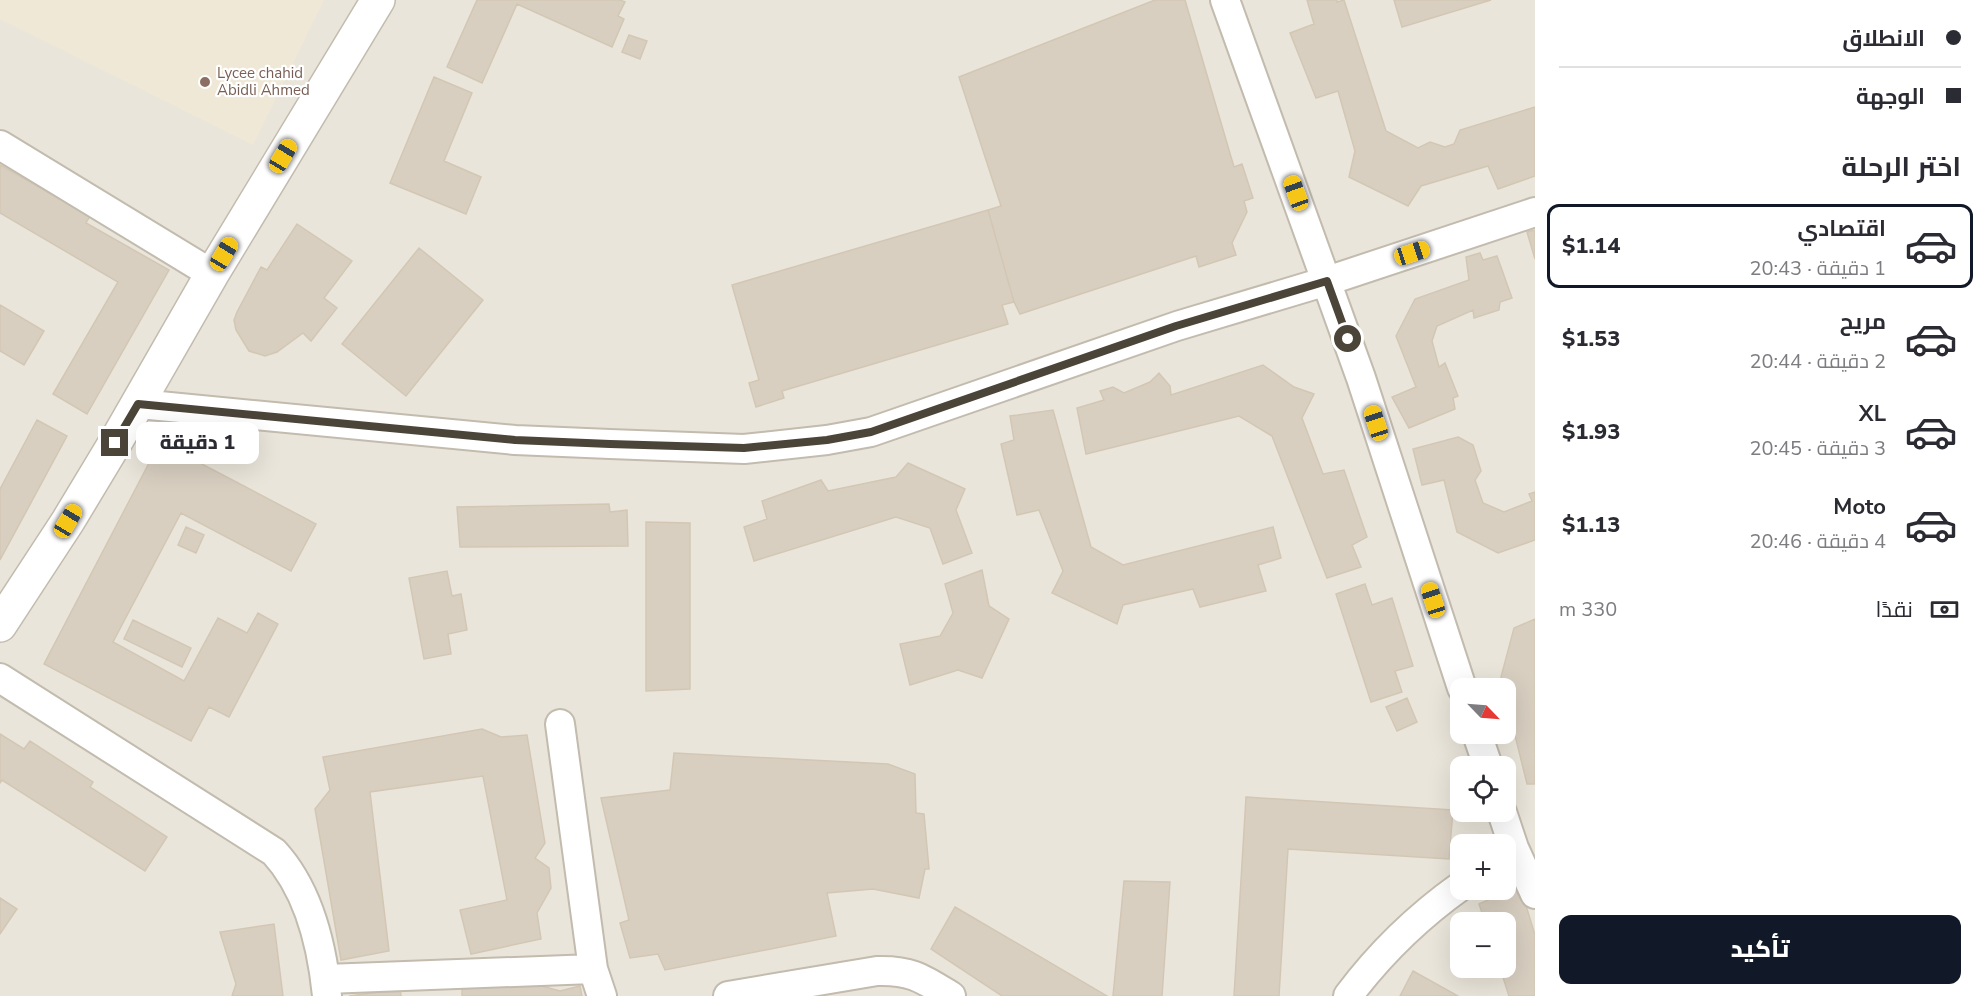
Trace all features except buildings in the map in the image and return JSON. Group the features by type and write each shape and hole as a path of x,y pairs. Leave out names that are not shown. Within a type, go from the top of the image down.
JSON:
{"street":[{"path":"1,620 68,521 212,274 378,0"},
{"path":"1225,0 1361,378 1459,678"},
{"path":"0,145 212,274"},
{"path":"138,404 515,440 744,448 803,442 871,432 1176,326 1327,281 1535,212"},
{"path":"0,678 273,852 288,868 304,897 316,934 326,988 593,969"},
{"path":"560,724 593,969 602,996"},
{"path":"1507,822 1518,844 1535,894"},
{"path":"1348,996 1371,965 1399,936 1450,894"},
{"path":"728,996 877,971 893,971 908,972 918,976 951,996"}],"shaded area":[{"path":"0,0 1535,0 1535,996 0,996"},
{"name":"Lycee chahid Abidli Ahmed","path":"0,0 324,0 253,145 0,19"}],"place":[{"name":"Lycee chahid Abidli Ahmed","path":"205,82"}],"route":[{"path":"115,443 138,404 515,440 744,448 827,440 871,432 1176,326 1327,281 1348,339"}]}
